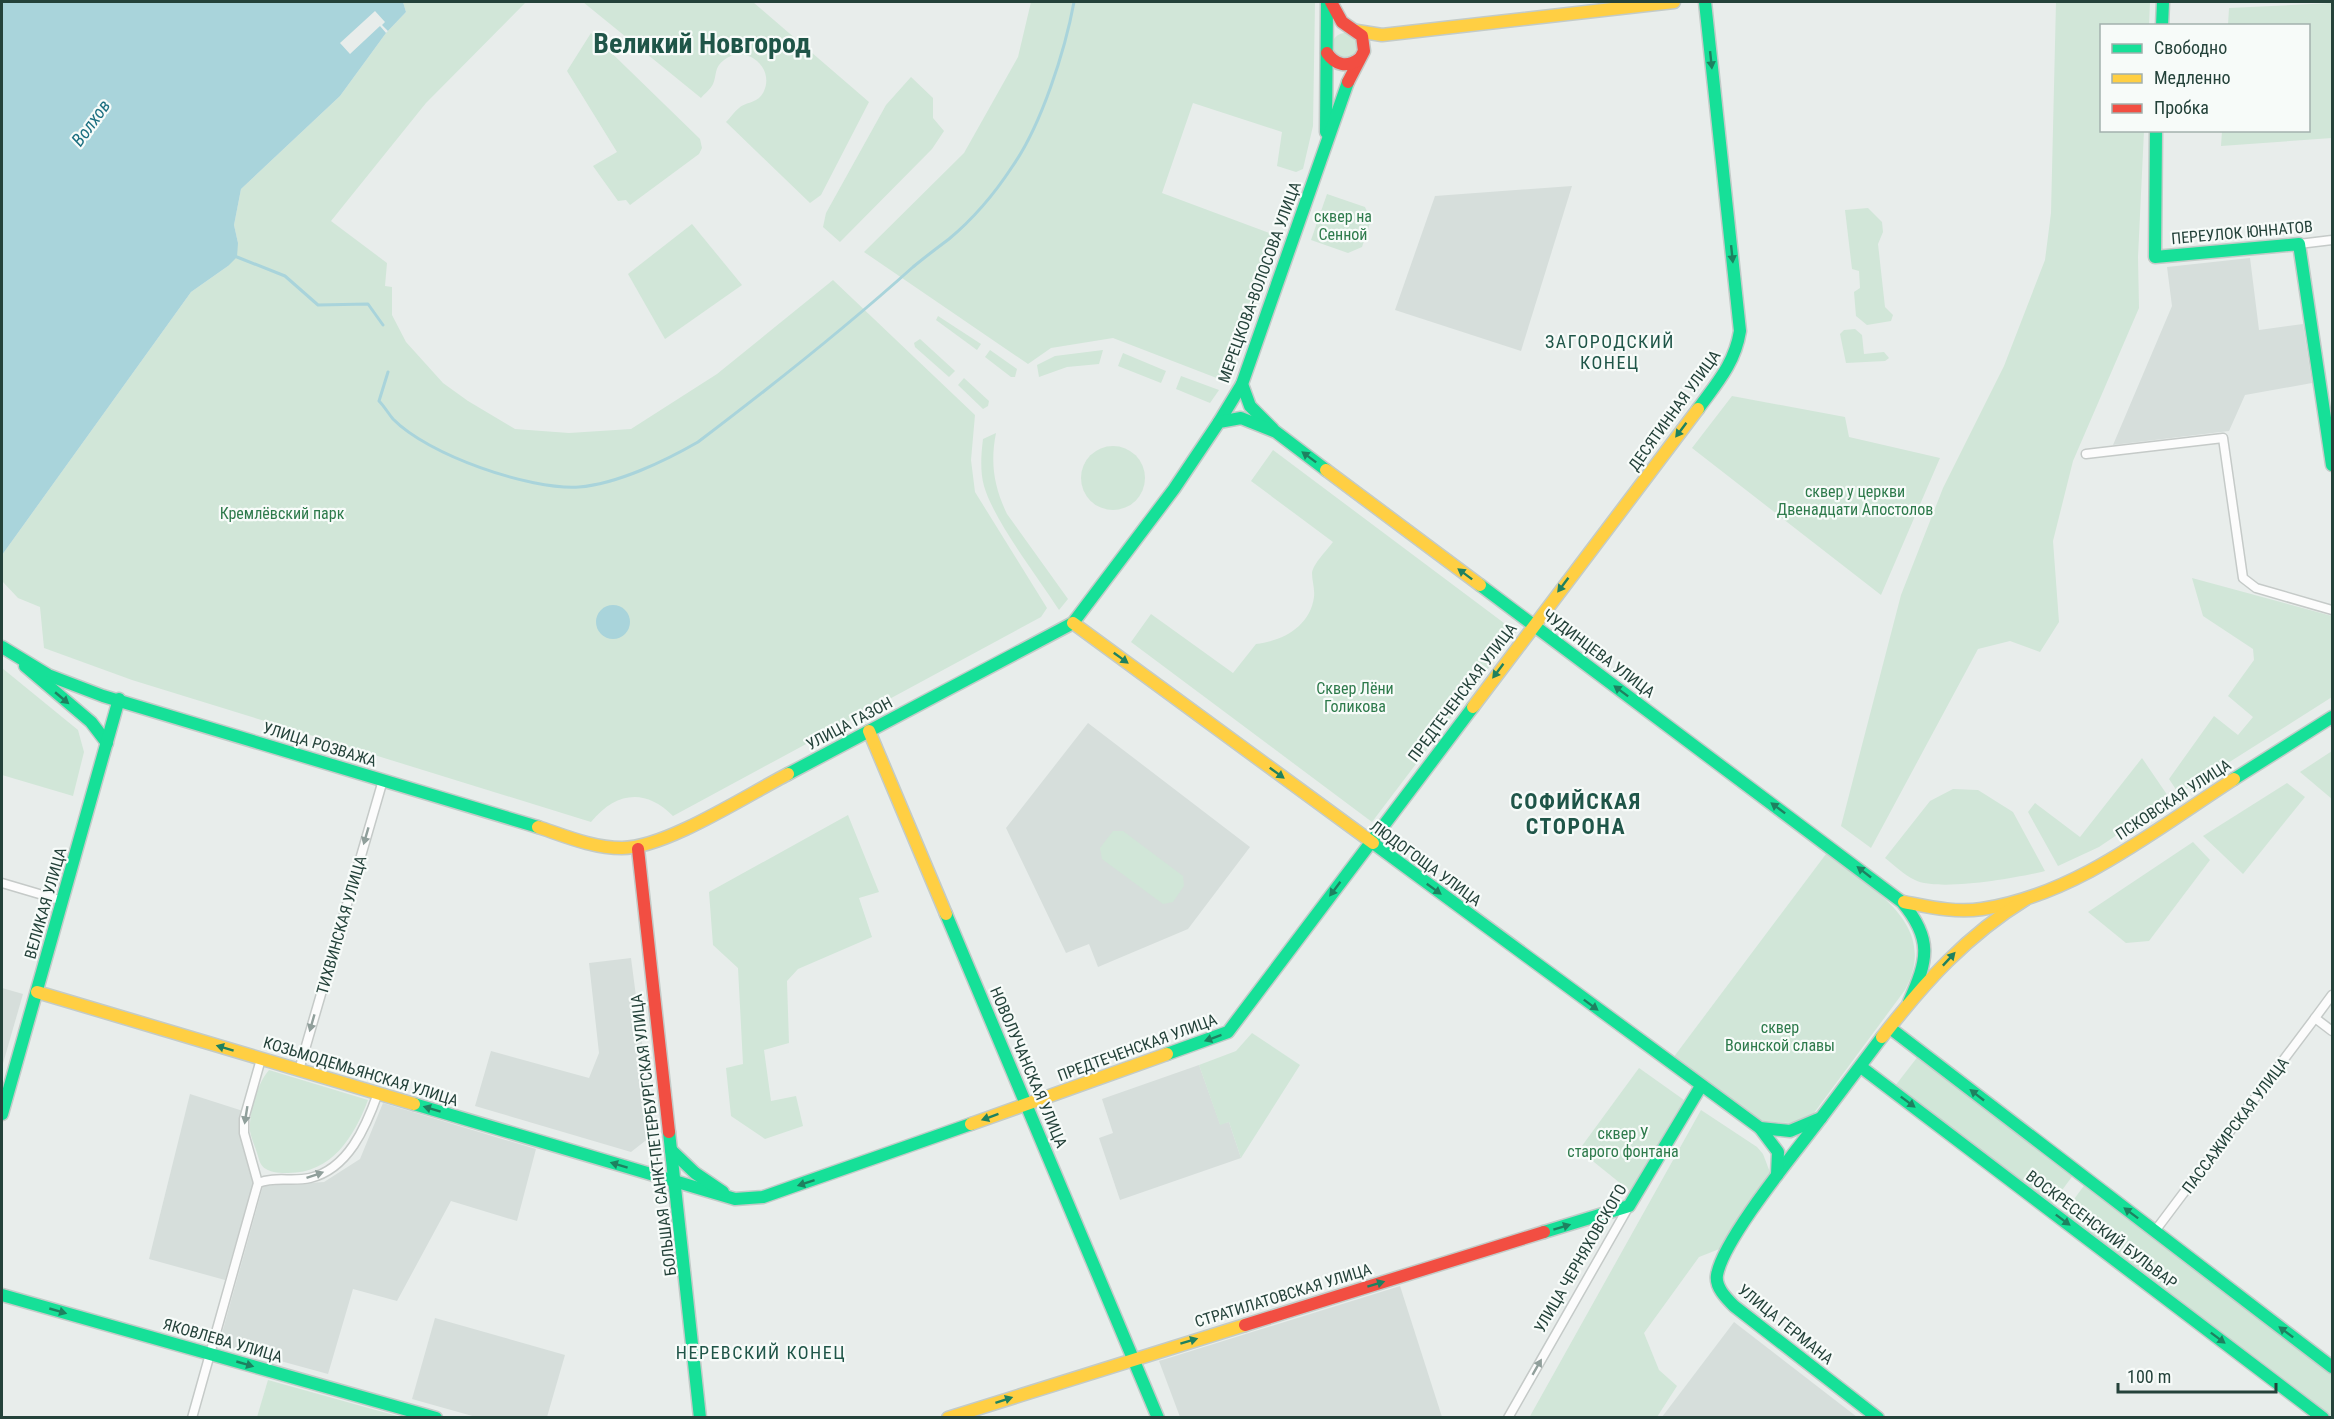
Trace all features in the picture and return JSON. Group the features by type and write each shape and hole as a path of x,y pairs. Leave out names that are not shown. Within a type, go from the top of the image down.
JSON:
{"main road":[{"name":"МЕРЕЦКОВА-ВОЛОСОВА УЛИЦА","path":"1074,623 1185,474 1242,384 1351,74 1362,54 1362,36 1336,15 1329,2"},
{"name":"МЕРЕЦКОВА-ВОЛОСОВА УЛИЦА","path":"1324,149 1327,122 1326,45 1329,2"},
{"path":"1382,35 1348,66 1340,65 1328,56 1326,45 1335,29 1353,29 1382,35 1674,2"},
{"name":"ДЕСЯТИННАЯ УЛИЦА","path":"1534,624 1729,367 1737,351 1740,331 1705,2"},
{"path":"2162,24 2163,2"},
{"name":"ПЕРЕУЛОК ЮННАТОВ","path":"2156,132 2155,257 2299,244"},
{"path":"2299,244 2328,413 2332,465"},
{"name":"ЧУДИНЦЕВА УЛИЦА","path":"1242,384 1250,406 1276,432 1902,902 1920,924 1927,952 1921,976 1909,1002"},
{"name":"ЧУДИНЦЕВА УЛИЦА","path":"1219,422 1241,418 1276,432"},
{"name":"УЛИЦА ГАЗОН","path":"638,849 660,842 1074,623"},
{"name":"ЛЮДОГОЩА УЛИЦА","path":"1074,623 1760,1128 1778,1152 1776,1179"},
{"name":"ПРЕДТЕЧЕНСКАЯ УЛИЦА","path":"675,1182 735,1199 773,1194 1228,1032 1534,624"},
{"name":"УЛИЦА РОЗВАЖА","path":"2,647 17,660 59,680 592,844 615,849 638,849"},
{"path":"17,660 91,723 107,743"},
{"name":"ВЕЛИКАЯ УЛИЦА","path":"2,1114 119,699"},
{"name":"ПСКОВСКАЯ УЛИЦА","path":"2026,899 2104,863 2332,717"},
{"name":"НОВОЛУЧАНСКАЯ УЛИЦА","path":"869,731 1158,1418"},
{"name":"БОЛЬШАЯ САНКТ-ПЕТЕРБУРГСКАЯ УЛИЦА","path":"638,849 700,1418"},
{"path":"1776,1179 1909,1002 1971,937 1989,922 2026,899"},
{"name":"ЧУДИНЦЕВА УЛИЦА","path":"1902,902 1927,909 1949,911 2026,899"},
{"name":"КОЗЬМОДЕМЬЯНСКАЯ УЛИЦА","path":"37,992 675,1182"},
{"name":"ВОСКРЕСЕНСКИЙ БУЛЬВАР","path":"1890,1029 2332,1368"},
{"name":"ВОСКРЕСЕНСКИЙ БУЛЬВАР","path":"1861,1067 2323,1418"},
{"name":"УЛИЦА ЧЕРНЯХОВСКОГО","path":"1629,1206 1701,1086"},
{"name":"ЛЮДОГОЩА УЛИЦА","path":"1760,1128 1790,1131 1821,1118"},
{"path":"671,1150 695,1173 735,1199"},
{"name":"УЛИЦА ГЕРМАНА","path":"1776,1179 1725,1252 1717,1273 1718,1284 1728,1299 1743,1314 1878,1418"},
{"name":"СТРАТИЛАТОВСКАЯ УЛИЦА","path":"948,1418 1134,1358 1629,1206"},
{"name":"ЯКОВЛЕВА УЛИЦА","path":"2,1294 436,1418"}],"street":[{"name":"ПЕРЕУЛОК ЮННАТОВ","path":"2299,244 2332,240"},
{"path":"2086,454 2223,438 2243,578 2256,588 2332,610"},
{"name":"ТИХВИНСКАЯ УЛИЦА","path":"299,1070 383,780"},
{"path":"2,883 63,901"},
{"name":"ПАССАЖИРСКАЯ УЛИЦА","path":"2155,1231 2332,994"},
{"path":"2315,1018 2332,1031"},
{"path":"192,1418 258,1183 244,1134 244,1119 261,1059"},
{"path":"258,1183 270,1179 308,1179 336,1164 357,1139 378,1093"},
{"name":"УЛИЦА ЧЕРНЯХОВСКОГО","path":"1508,1418 1629,1206"}],"shaded area":[{"path":"1572,186 1521,351 1395,310 1435,196"},
{"path":"2250,258 2259,330 2303,324 2312,383 2245,395 2229,431 2113,445 2172,306 2167,267"},
{"path":"1088,723 1250,847 1188,929 1098,967 1089,944 1066,953 1006,828"},
{"path":"631,958 654,1134 631,1152 475,1106 491,1051 589,1078 599,1053 589,963"},
{"path":"2,988 23,994 2,1067"},
{"path":"1199,1065 1220,1124 1229,1122 1241,1158 1120,1200 1099,1138 1113,1133 1102,1099"},
{"path":"190,1094 243,1111 241,1141 253,1184 225,1280 149,1259"},
{"path":"383,1103 536,1149 517,1221 451,1201 397,1301 353,1289 328,1374 219,1344 263,1186 324,1182 360,1159"},
{"path":"1400,1286 1442,1417 1180,1417 1159,1361"},
{"path":"435,1318 565,1355 547,1417 476,1417 412,1399"},
{"path":"1734,1322 1857,1417 1662,1417"}],"green space":[{"name":"Кремлёвский парк","path":"403,2 526,2 426,103 331,221 387,263 385,286 392,287 392,315 406,342 443,383 515,429 569,433 631,429 717,374 833,280 975,415 971,460 975,492 1047,608 1041,617 673,816 652,801 631,797 610,804 591,822 132,680 44,648 40,607 18,598 2,581 2,555 191,292 228,266 238,243 234,225 241,189 340,96 386,33 406,12"},
{"path":"583,2 753,2 869,102 821,195 810,203 726,122 739,108 759,98 764,91 765,73 756,60 740,54 732,55 724,60 717,68 712,86 701,98"},
{"path":"1031,2 1315,2 1313,126 1303,169 1296,172 1277,166 1282,132 1193,103 1162,193 1280,237 1227,382 1113,338 1051,348 1028,364 864,252 964,153 1018,57"},
{"path":"2056,2 2150,2 2149,24 2100,24 2100,132 2144,132 2138,257 2139,308 2073,461 2053,541 2059,622 2040,652 2010,641 1978,649 1871,848 1841,826 1901,595 1943,488 2004,366 2045,260 2051,213"},
{"path":"2332,3 2332,138 2221,146 2222,132 2310,132 2310,24 2228,24 2229,8"},
{"path":"591,33 700,139 702,148 699,154 630,205 626,200 618,201 593,166 617,152 567,71"},
{"path":"1345,33 1354,37 1358,46 1354,55 1345,59 1336,55 1332,46 1336,37"},
{"path":"911,77 933,98 933,118 944,131 932,149 840,242 823,227 826,213 886,105"},
{"name":"сквер на Сенной","path":"1327,194 1365,207 1371,220 1362,247 1348,253 1311,240"},
{"path":"1868,208 1882,222 1883,232 1878,244 1885,307 1893,315 1891,321 1867,325 1856,316 1854,292 1860,288 1859,271 1852,269 1845,210"},
{"path":"692,224 742,285 665,339 628,274"},
{"path":"938,316 981,344 977,350 936,320"},
{"path":"1855,329 1862,335 1864,354 1884,352 1889,358 1885,361 1846,363 1840,334 1844,330"},
{"path":"920,339 955,371 949,377 915,347 914,343"},
{"path":"990,350 1017,369 1015,377 1011,377 985,357"},
{"path":"1103,350 1099,364 1067,367 1039,377 1037,365 1055,356"},
{"path":"1123,353 1166,371 1161,383 1118,366"},
{"path":"1181,376 1219,390 1210,403 1176,389"},
{"path":"964,378 989,401 988,406 983,409 958,385"},
{"name":"сквер у церкви Двенадцати Апостолов","path":"1732,396 1845,417 1849,437 1940,458 1881,595 1692,448"},
{"path":"996,433 993,465 999,494 1007,514 1068,599 1059,610 997,516 984,486 981,463 983,439"},
{"path":"1113,446 1131,452 1139,460 1145,478 1139,496 1131,504 1113,510 1095,504 1087,496 1081,478 1087,460 1095,452"},
{"name":"Сквер Лёни Голикова","path":"1273,450 1516,632 1372,822 1131,642 1151,614 1233,673 1256,644 1285,636 1307,617 1314,597 1313,569 1333,542 1251,481"},
{"path":"2192,578 2332,616 2332,697 2179,794 2169,779 2214,716 2238,735 2253,717 2228,696 2254,660 2253,649 2203,616"},
{"path":"2,668 78,730 84,752 73,796 2,775"},
{"path":"2332,751 2332,799 2300,772"},
{"path":"2142,758 2170,799 2099,847 2058,866 2028,812 2035,803 2080,837"},
{"path":"2287,783 2305,797 2243,874 2203,836"},
{"path":"1953,789 1978,790 2013,812 2045,871 1998,880 1941,885 1915,880 1885,858 1930,801"},
{"path":"848,815 879,892 859,898 872,937 798,969 787,981 789,1043 764,1050 771,1101 796,1096 803,1126 765,1139 731,1116 726,1068 743,1064 738,968 713,945 709,892"},
{"path":"1113,831 1123,831 1183,876 1184,886 1173,902 1163,904 1102,859 1100,848"},
{"path":"2193,842 2210,860 2149,941 2126,943 2088,912"},
{"name":"сквер Воинской славы","path":"1826,854 1880,894 1895,910 1907,926 1914,945 1914,966 1905,990 1814,1113 1803,1120 1790,1123 1760,1121 1673,1058"},
{"path":"1252,1033 1300,1065 1241,1158 1229,1122 1220,1125 1199,1065 1236,1051"},
{"path":"1919,1055 2074,1174 2051,1205 1895,1086"},
{"name":"сквер У старого фонтана","path":"1639,1068 1684,1100 1630,1191 1579,1150"},
{"path":"269,1070 368,1100 348,1139 329,1160 317,1167 280,1173 264,1168 260,1162 250,1123 257,1090"},
{"path":"1701,1110 1757,1147 1763,1154 1771,1175 1767,1187 1722,1248 1699,1257 1644,1333 1659,1370 1677,1386 1657,1417 1529,1418"},
{"path":"2086,1183 2332,1372 2332,1417 2063,1214"},
{"path":"268,1380 401,1417 257,1417"}],"water":[{"name":"Волхов","path":"2,2 403,2 406,12 386,33 340,96 241,189 234,225 238,243 237,257 191,292 2,555"},
{"path":"613,605 625,610 630,622 625,634 613,639 601,634 596,622 601,610"}],"pier":[{"path":"375,11 385,22 382,25 388,31 386,33 380,26 350,54 340,43"}],"waterway":[{"path":"388,372 379,401 393,419 409,432 430,445 480,468 534,483 579,487 594,485 656,464 698,442 834,335 949,239 983,205 1012,167 1033,131 1065,43 1074,2"},
{"path":"237,257 285,276 318,305 368,304 383,325"}],"traffic: fast":[{"path":"1326,132 1327,2"},
{"path":"1698,409 1730,363 1740,331 1705,2"},
{"path":"2162,24 2163,2"},
{"path":"1219,422 1242,384 1348,82"},
{"path":"2156,132 2155,257 2299,244 2332,465"},
{"path":"1242,384 1250,406 1273,429"},
{"path":"788,774 1073,623 1174,489 1219,422 1241,418 1276,432 1326,470"},
{"path":"1480,585 1902,902 1919,927 1924,950 1920,974 1909,1002"},
{"path":"2,647 48,675 103,696 538,827"},
{"path":"25,666 91,722 107,743"},
{"path":"2,1114 119,699"},
{"path":"1167,1054 1228,1032 1473,707"},
{"path":"2234,779 2332,717"},
{"path":"1373,843 1760,1128 1790,1131 1821,1118 1882,1037"},
{"path":"946,914 1158,1418"},
{"path":"1890,1028 2332,1367"},
{"path":"1861,1067 2323,1418"},
{"path":"1544,1232 1629,1206 1701,1086"},
{"path":"414,1104 735,1199 763,1197 971,1124"},
{"path":"1821,1118 1746,1218 1722,1259 1717,1279 1722,1292 1734,1306 1878,1418"},
{"path":"1760,1128 1778,1152 1777,1175"},
{"path":"669,1132 700,1418"},
{"path":"671,1150 695,1173 723,1192"},
{"path":"2,1295 436,1418"}],"traffic: slow":[{"path":"1357,31 1382,35 1674,2"},
{"path":"1473,707 1698,409"},
{"path":"1326,470 1480,585"},
{"path":"1073,623 1373,843"},
{"path":"869,731 946,914"},
{"path":"538,827 600,846 622,848 640,846 706,819 788,774"},
{"path":"1904,902 1943,909 1972,910 2017,901 2050,890 2114,858 2234,779"},
{"path":"1882,1037 1914,997 1965,944 2026,899"},
{"path":"37,992 414,1104"},
{"path":"971,1124 1167,1054"},
{"path":"948,1418 1245,1325"}],"traffic: jam":[{"path":"1331,2 1342,22 1362,36 1364,51 1348,82"},
{"path":"1327,53 1337,63 1342,64 1350,64 1359,59"},
{"path":"638,849 669,1132"},
{"path":"1245,1325 1544,1232"}],"district":[{"name":"Великий Новгород","path":"702,43"},
{"name":"ЗАГОРОДСКИЙ КОНЕЦ","path":"1610,352"},
{"name":"СОФИЙСКАЯ СТОРОНА","path":"1576,814"},
{"name":"НЕРЕВСКИЙ КОНЕЦ","path":"761,1353"}]}
